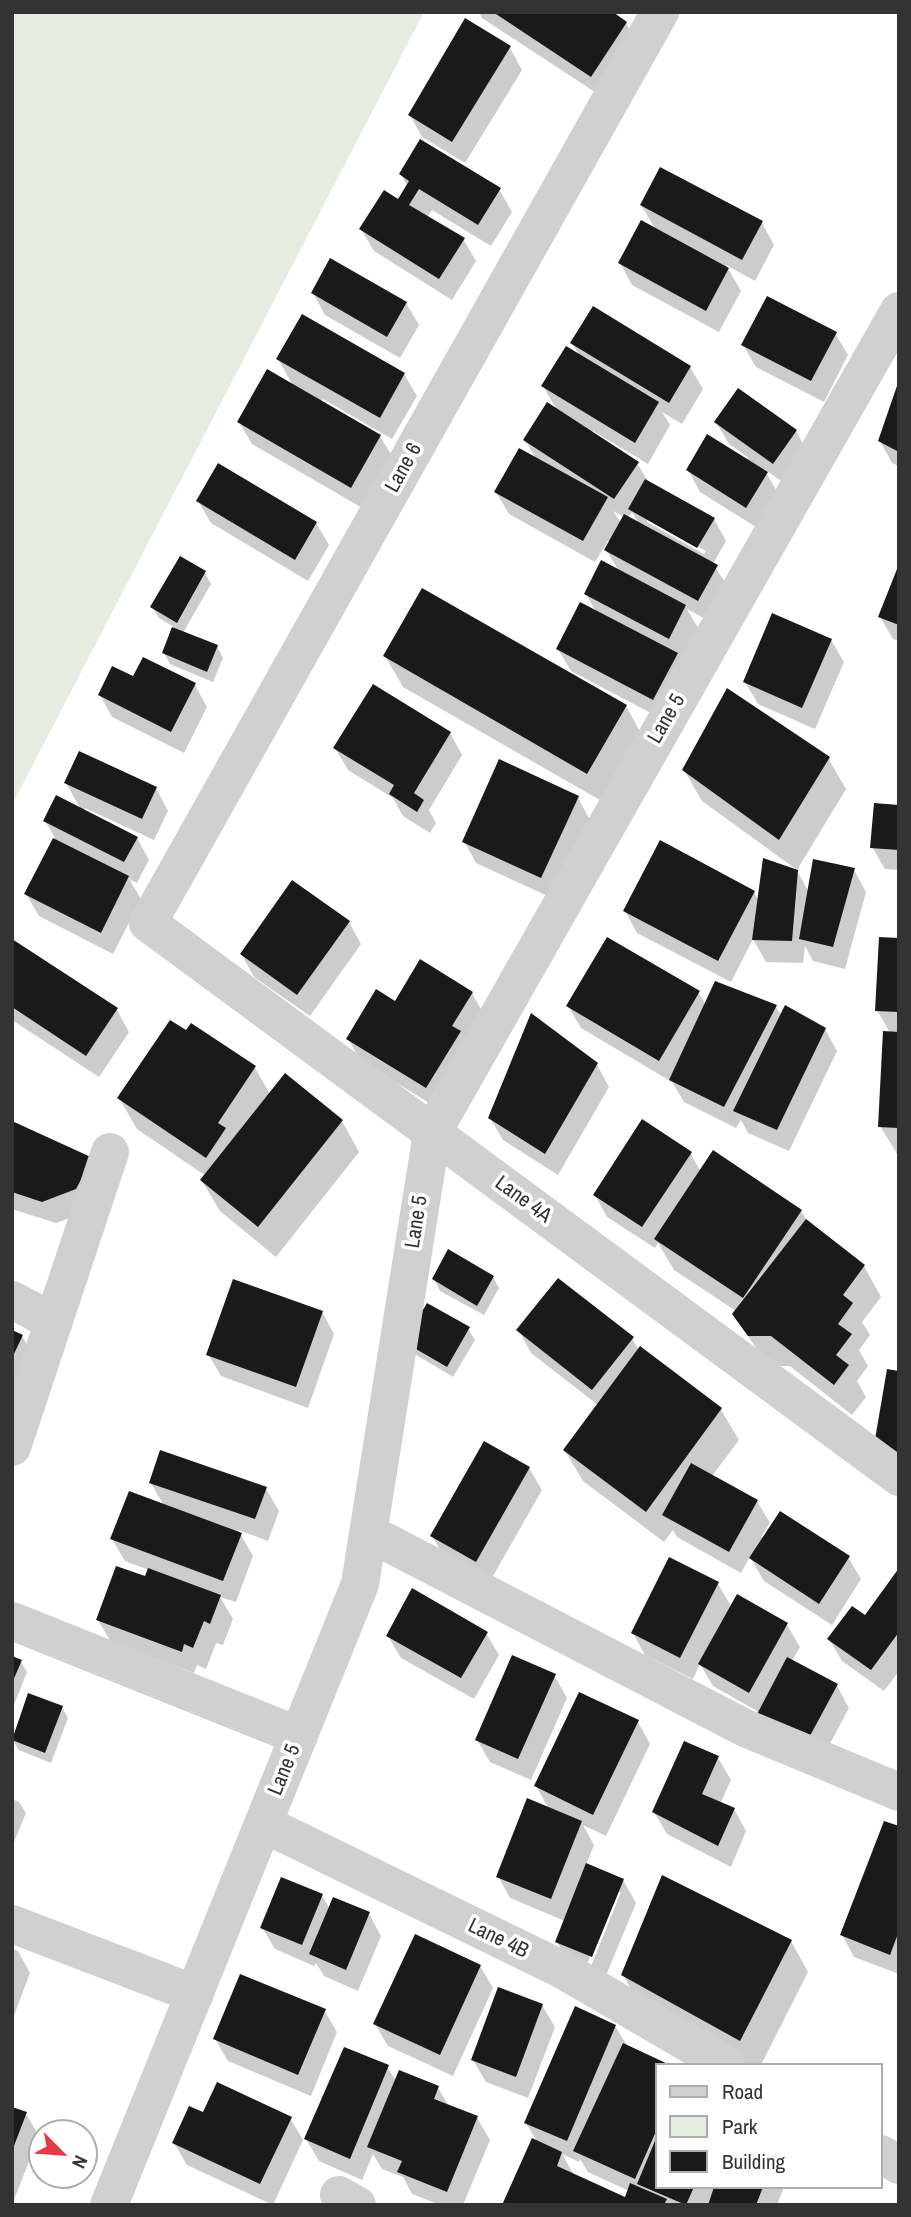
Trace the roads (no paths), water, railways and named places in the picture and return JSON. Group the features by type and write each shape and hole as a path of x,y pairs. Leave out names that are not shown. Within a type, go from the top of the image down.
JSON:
{"street":[{"name":"Lane 6","path":"148,923 660,12"},
{"name":"Lane 5","path":"109,2205 360,1584 432,1133 899,311"},
{"name":"Lane 4A","path":"148,923 899,1477"},
{"path":"12,1447 110,1152"},
{"path":"12,1300 54,1322"},
{"path":"369,1533 745,1728 899,1792"},
{"path":"12,1621 299,1736"},
{"name":"Lane 4B","path":"264,1824 563,1970 723,2063"},
{"path":"12,1924 195,1994"},
{"path":"883,2155 899,2165"}]}
